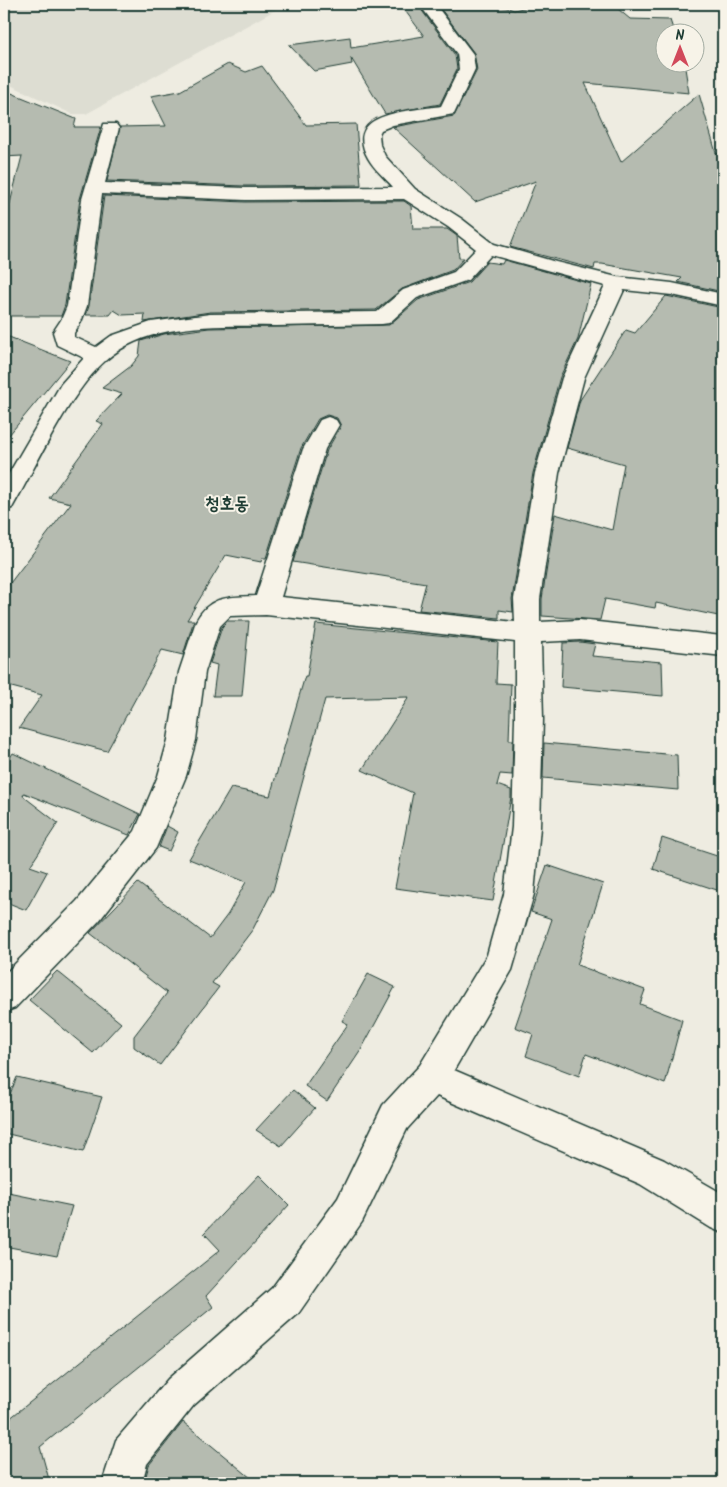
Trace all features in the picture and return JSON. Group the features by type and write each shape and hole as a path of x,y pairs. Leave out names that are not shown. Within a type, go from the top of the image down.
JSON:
{"street":[{"path":"427,4 465,54 467,69 448,110 388,122 374,127 370,134 371,145 377,158 408,193 487,248 617,283 672,289 723,300"},
{"path":"96,356 64,340 63,332 71,322 77,306 94,188 110,128"},
{"path":"94,188 245,194 408,193"},
{"path":"4,502 69,389 96,356 118,341 158,327 210,320 382,318 410,294 461,276 487,248"},
{"path":"122,1483 130,1454 181,1392 285,1301 350,1210 395,1117 432,1077 501,960 519,894 526,817 528,599 547,473 573,378 617,283"},
{"path":"266,604 314,449 328,425"},
{"path":"4,997 88,911 146,839 172,776 182,740 192,672 209,621 224,607 266,604 528,633 580,630 722,646"},
{"path":"432,1077 652,1172 713,1208 723,1216"}],"shaded area":[{"path":"4,4 286,4 86,114 72,114 4,82"}],"building":[{"path":"400,4 417,4 455,55 457,69 440,104 385,114 351,58 352,64 314,71 289,45 350,37 351,48 424,36"},
{"path":"437,4 495,4 514,10 540,4 612,4 630,19 670,20 671,22 654,22 654,72 686,72 689,93 585,83 621,162 699,94 716,153 723,156 723,292 678,282 682,278 602,264 595,264 594,269 510,247 536,181 475,202 393,127 454,116 477,70 474,53"},
{"path":"228,64 246,72 262,66 306,125 356,124 361,185 245,186 107,181 120,127 166,126 151,96 180,91"},
{"path":"4,90 76,119 74,127 101,127 80,199 65,305 61,316 4,316 4,227 22,156 4,157"},
{"path":"104,196 245,202 404,201 411,206 413,229 447,229 457,236 459,258 464,258 453,270 402,289 376,310 210,312 144,322 145,314 122,315 114,310 110,315 86,315 89,306"},
{"path":"504,260 591,284 578,339 560,377 533,473 512,599 513,612 499,610 499,618 419,610 426,583 293,562 327,450 341,426 337,418 327,415 318,419 301,448 266,558 262,558 261,562 226,555 187,620 194,620 183,655 162,650 107,751 19,728 42,695 4,685 4,591 71,503 49,498 103,424 96,421 122,394 102,388 131,366 139,356 141,341 164,334 209,328 389,325 418,300 469,282 487,262 502,264"},
{"path":"666,296 723,308 723,617 656,603 655,608 605,599 600,620 542,616 542,599 555,514 612,530 624,464 567,448 580,400 626,330 635,333"},
{"path":"4,335 70,361 4,441"},
{"path":"228,621 249,621 242,696 213,696 217,665 210,663 222,627"},
{"path":"316,624 498,642 496,683 511,684 509,740 513,740 512,775 500,774 497,785 511,790 511,797 493,901 395,888 413,793 362,770 409,697 325,699 273,890 253,929 212,983 219,987 160,1065 134,1047 134,1036 167,993 90,933 138,883 210,938 228,914 246,882 189,859 231,788 270,796 305,676 307,676"},
{"path":"580,642 595,644 592,656 662,662 663,696 561,687 563,643"},
{"path":"544,743 677,755 678,790 543,778"},
{"path":"13,753 140,814 129,835 24,793 23,796 58,823 30,866 47,872 26,910 6,902 4,905 4,767"},
{"path":"167,826 178,832 169,851 159,847"},
{"path":"662,838 723,858 723,892 653,869"},
{"path":"547,865 603,884 577,965 645,990 640,1004 682,1020 665,1084 586,1054 579,1076 526,1056 533,1034 515,1027 552,919 531,912"},
{"path":"57,971 121,1023 93,1053 29,1000"},
{"path":"368,974 395,987 361,1050 327,1101 305,1086 348,1024 342,1021"},
{"path":"17,1077 102,1097 83,1152 4,1133 4,1093 10,1094"},
{"path":"293,1090 315,1108 281,1146 256,1130"},
{"path":"259,1175 289,1205 206,1296 213,1307 40,1447 50,1483 4,1483 4,1423 220,1250 204,1233"},
{"path":"4,1192 72,1206 57,1256 4,1246"},
{"path":"183,1422 257,1483 144,1483 149,1465"}],"district":[{"name":"청호동","path":"227,503"}]}
